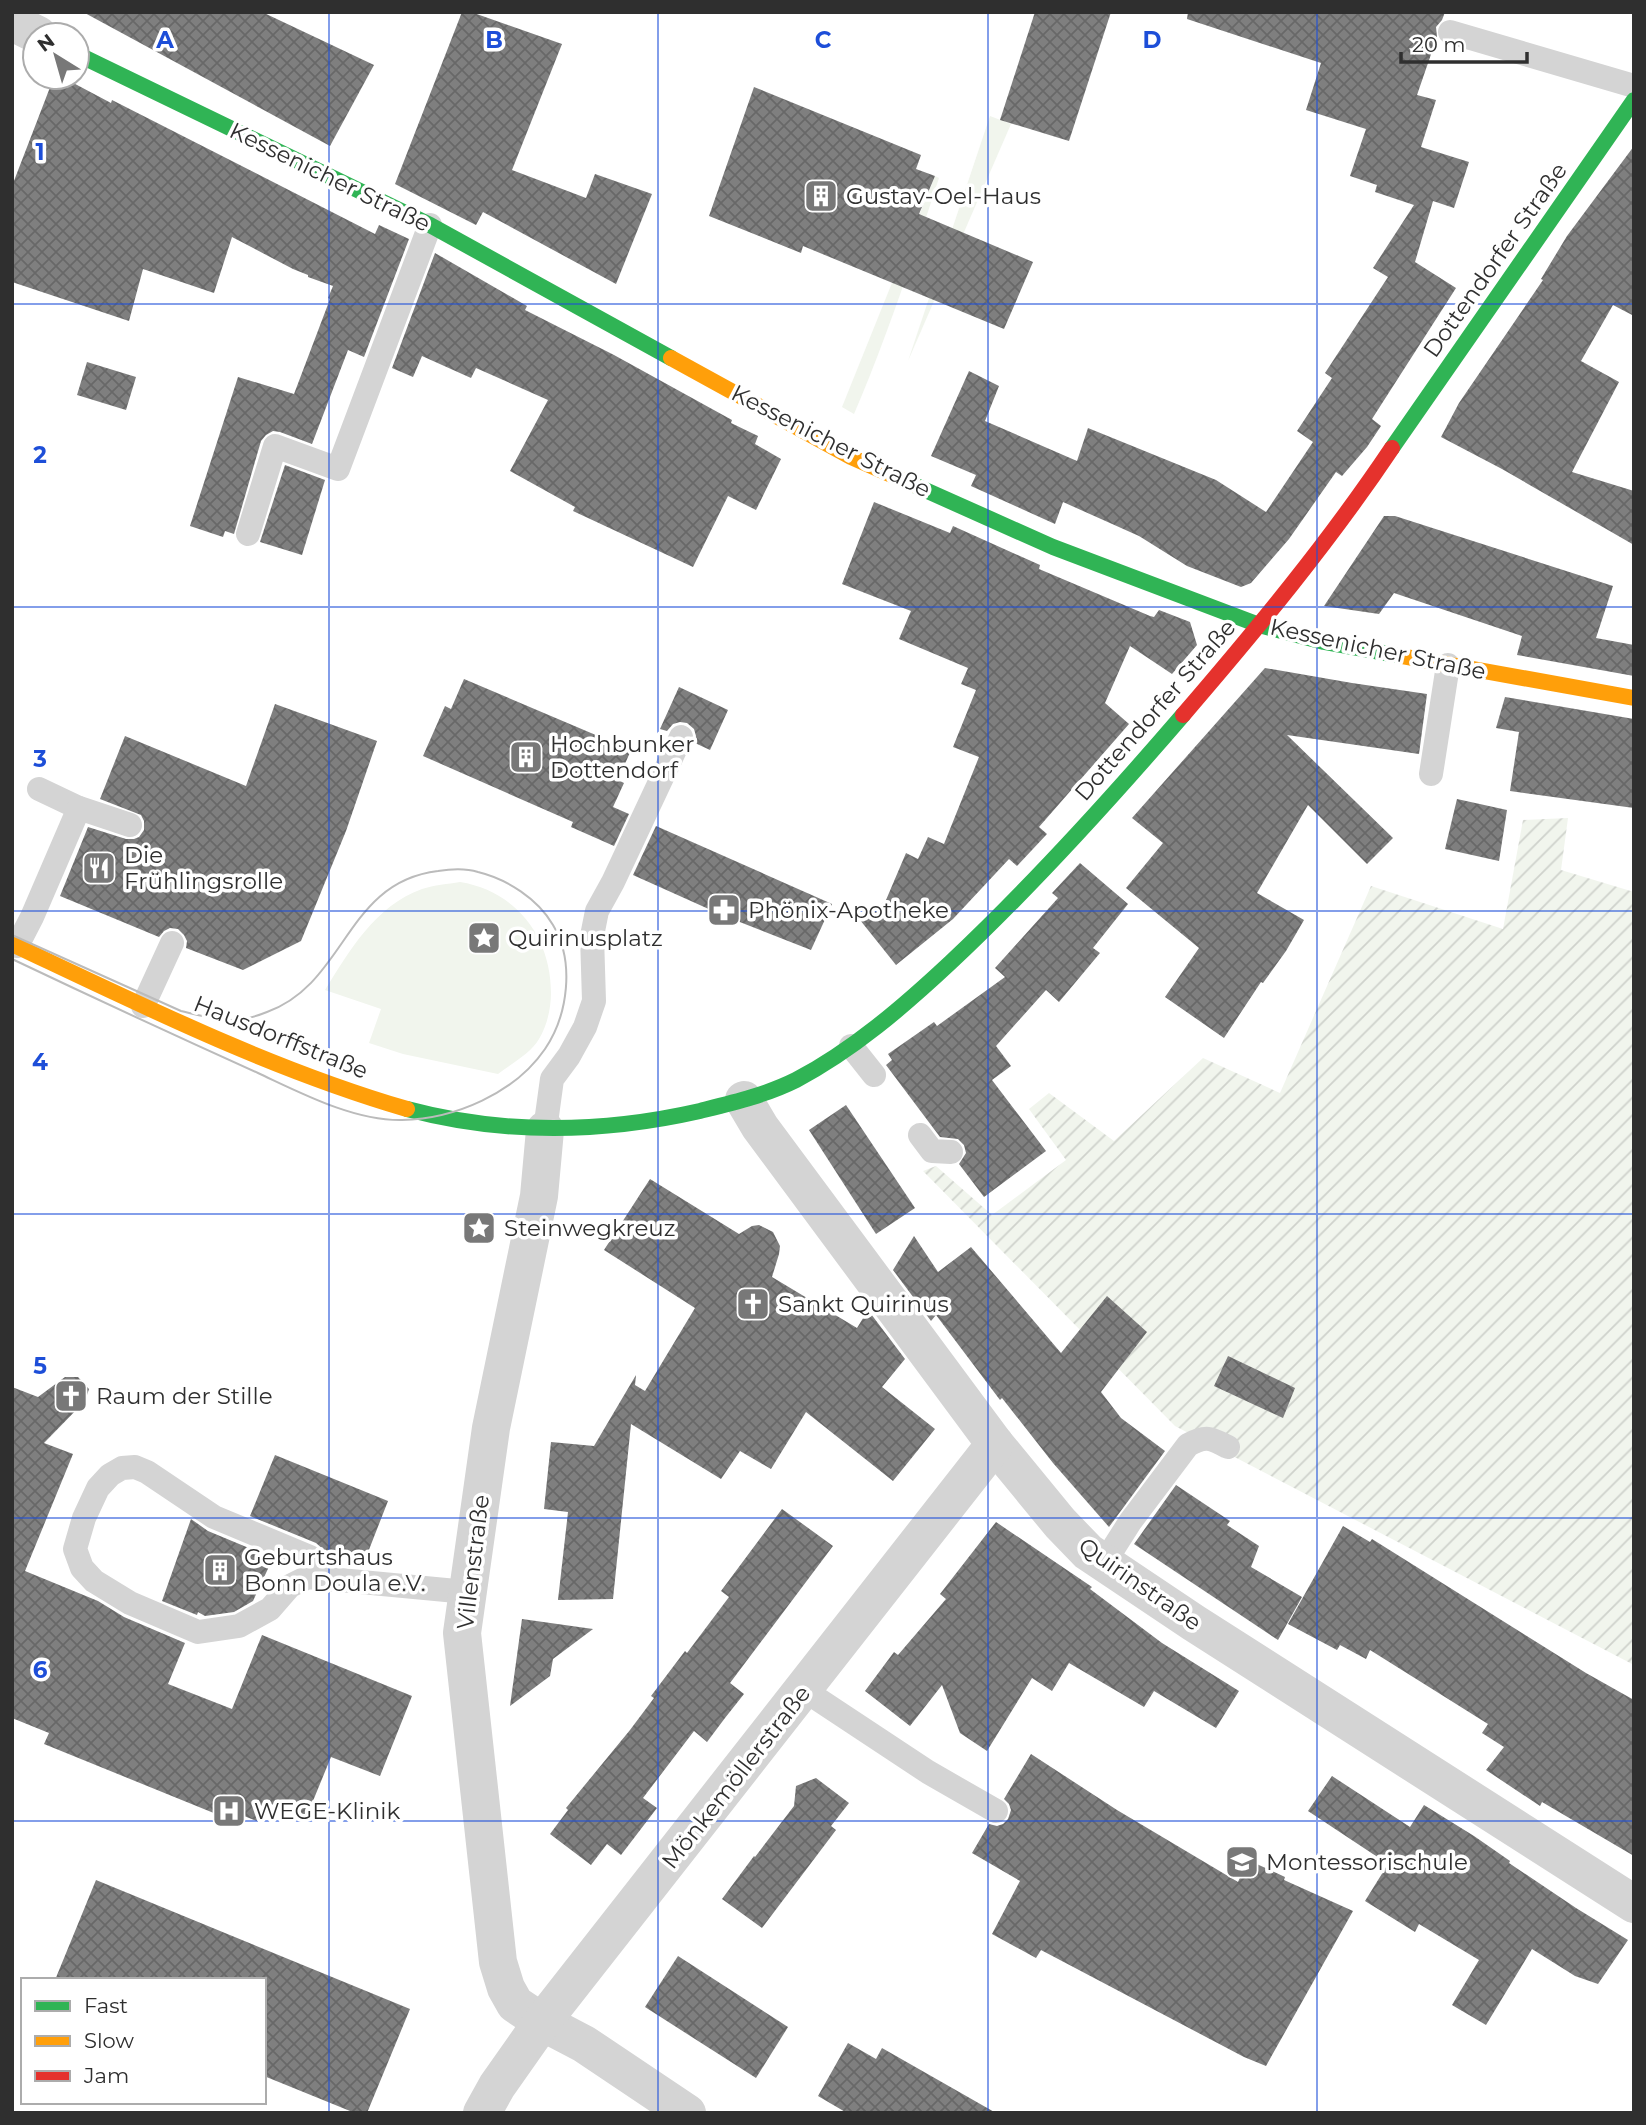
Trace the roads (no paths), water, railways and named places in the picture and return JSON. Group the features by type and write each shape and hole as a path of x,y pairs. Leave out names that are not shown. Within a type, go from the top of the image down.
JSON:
{"main road":[{"name":"Kessenicher Straße","path":"91,61 430,225 852,457 1053,547 1259,625 1324,642 1634,698"},
{"name":"Dottendorfer Straße","path":"545,1130 687,1113 744,1100 793,1081 851,1046 895,1012 957,957 1017,899 1124,783 1259,625 1360,494 1634,100"},
{"name":"Hausdorffstraße","path":"15,945 143,1006 295,1071 430,1117 491,1127 545,1130"}],"street":[{"name":"Quirinstraße","path":"744,1100 760,1126 995,1444 1060,1523 1088,1552 1634,1904"},
{"name":"Villenstraße","path":"545,1130 539,1196 491,1428 462,1633 498,1962 506,1988 515,2004 584,2044 687,2113"},
{"name":"Mönkemöllerstraße","path":"482,2113 497,2086 542,2022 995,1444"}],"lane":[{"path":"1450,32 1634,86"},
{"path":"248,534 275,446 338,469 430,225"},
{"path":"1431,774 1448,665"},
{"path":"545,1130 552,1079 585,1027 594,1001 592,936 597,911 681,737"},
{"path":"39,789 79,808 130,825"},
{"path":"15,945 32,917 79,808"},
{"path":"143,1006 172,943"},
{"path":"851,1046 874,1075"},
{"path":"920,1135 932,1151 951,1152"},
{"path":"1104,1563 1130,1522 1188,1446 1198,1440 1211,1438 1228,1447"},
{"path":"327,1579 310,1557 214,1517 147,1472 135,1467 122,1468 110,1475 98,1488 84,1518 75,1549 82,1568 94,1581 130,1603 198,1632 239,1626 270,1609 290,1586 308,1577 327,1579 467,1592"},
{"path":"804,1690 928,1772 996,1811"}],"tram line":[{"path":"12,935 181,1011 220,1019 242,1019 267,1012 294,998 332,958 364,913 383,894 407,879 438,871 468,870 489,875 511,885 547,916 560,940 564,955 566,988 553,1035 532,1065 517,1079 501,1091 463,1109 442,1115 402,1120 365,1116 310,1097 12,959"}],"place":[{"name":"Gustav-Oel-Haus","path":"821,196"},
{"name":"Hochbunker Dottendorf","path":"526,757"},
{"name":"Die Frühlingsrolle","path":"99,868"},
{"name":"Phönix-Apotheke","path":"724,910"},
{"name":"Quirinusplatz","path":"484,938"},
{"name":"Steinwegkreuz","path":"479,1228"},
{"name":"Sankt Quirinus","path":"753,1304"},
{"name":"Raum der Stille","path":"71,1396"},
{"name":"Geburtshaus Bonn Doula e.V.","path":"220,1570"},
{"name":"WEGE-Klinik","path":"229,1811"},
{"name":"Montessorischule","path":"1242,1862"}]}
